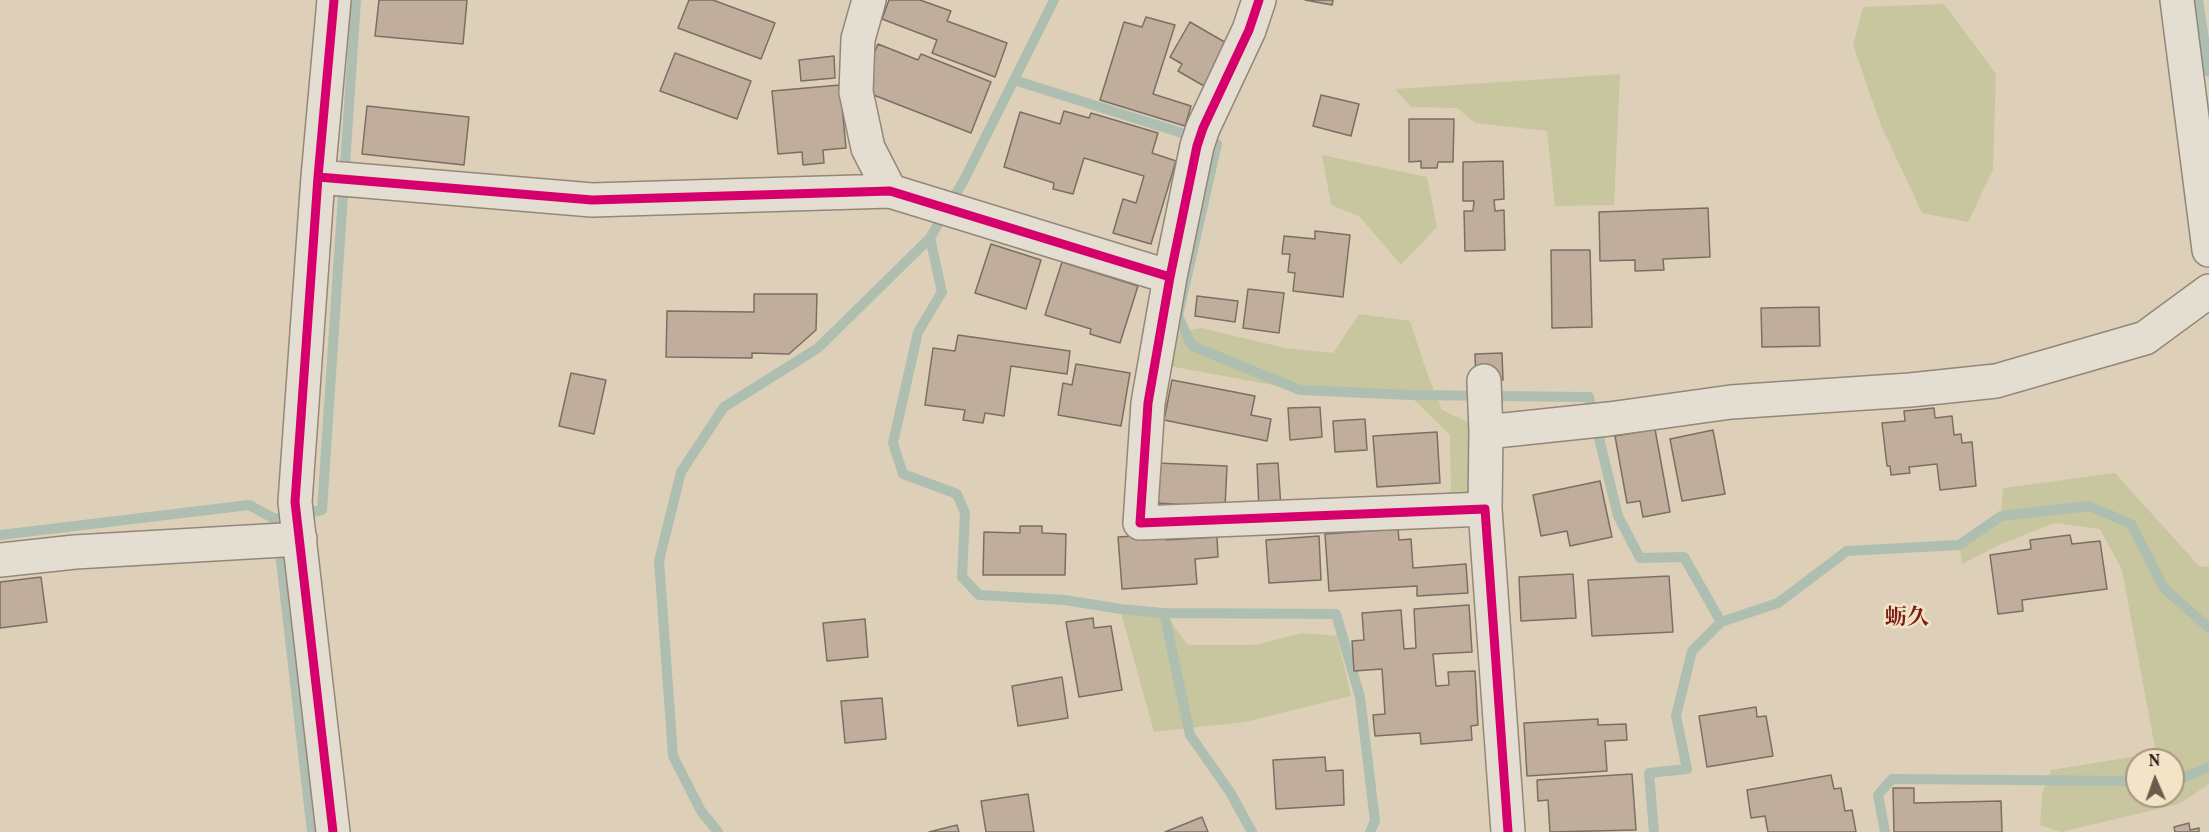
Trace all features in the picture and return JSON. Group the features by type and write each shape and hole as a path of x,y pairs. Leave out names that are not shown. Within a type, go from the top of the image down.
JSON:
{"street":[{"path":"333,832 289,529 335,178 334,0"},
{"path":"869,0 858,39 856,92 868,148 890,191"},
{"path":"1259,0 1249,30 1200,137 1170,277 1148,403 1140,523 1485,509"},
{"path":"2177,0 2209,250"},
{"path":"335,178 592,200 890,191 1170,277"},
{"path":"1508,832 1485,509 1485,407 1596,420 1731,402 1910,390 1996,381 2145,338 2209,291"},
{"path":"0,560 289,529"}],"green space":[{"path":"1944,4 1996,74 1993,170 1968,222 1922,213 1880,123 1853,45 1863,7"},
{"path":"1620,74 1614,205 1555,206 1547,131 1475,123 1457,108 1411,107 1395,89"},
{"path":"1322,155 1427,177 1437,227 1401,265 1359,216 1331,205"},
{"path":"1359,314 1410,321 1442,410 1477,426 1476,494 1451,498 1450,435 1410,396 1300,390 1164,365 1170,334 1201,328 1285,348 1333,353"},
{"path":"2115,473 2200,567 2209,566 2209,784 2185,800 2185,748 2155,748 2122,570 2100,529 2055,523 2001,544 1962,564 1959,545 2001,516 2003,488"},
{"path":"1120,609 1164,613 1188,645 1255,645 1302,633 1337,636 1351,696 1245,722 1154,732"},
{"path":"2125,758 2125,808 2162,808 2061,832 2040,825 2042,794 2051,770"}],"building":[{"path":"379,0 467,0 463,44 375,36"},
{"path":"689,0 713,0 775,23 761,59 678,28"},
{"path":"889,0 920,0 951,11 947,21 1007,43 995,77 932,53 937,40 882,19"},
{"path":"1305,0 1333,0 1332,5"},
{"path":"1146,17 1175,25 1153,94 1191,106 1185,126 1100,100 1124,22 1142,27"},
{"path":"1190,22 1228,44 1204,86 1178,71 1182,64 1170,57"},
{"path":"878,44 918,60 921,54 991,82 971,133 871,94 872,58"},
{"path":"675,53 751,81 737,119 660,91"},
{"path":"834,56 835,78 801,81 799,60"},
{"path":"840,85 846,148 823,150 824,163 803,165 802,152 778,154 772,91"},
{"path":"1321,95 1359,104 1351,136 1313,126"},
{"path":"367,106 469,117 464,165 362,154"},
{"path":"1064,111 1089,118 1091,113 1158,133 1152,153 1176,161 1151,244 1113,233 1123,199 1136,203 1144,176 1084,158 1073,194 1053,189 1054,183 1004,167 1020,112 1060,124"},
{"path":"1409,119 1454,119 1453,162 1438,162 1437,168 1421,168 1421,161 1409,162"},
{"path":"1503,161 1504,199 1494,200 1495,211 1504,210 1505,250 1465,251 1464,211 1473,211 1474,201 1463,201 1463,162"},
{"path":"1708,208 1710,257 1663,259 1664,270 1635,271 1635,260 1600,261 1599,212"},
{"path":"1315,231 1350,235 1343,297 1293,291 1295,273 1288,272 1290,254 1282,254 1284,236 1315,239"},
{"path":"991,244 1041,260 1026,309 975,293"},
{"path":"1551,250 1590,250 1592,327 1552,328"},
{"path":"1062,262 1138,286 1120,343 1090,334 1091,329 1045,315"},
{"path":"1248,289 1284,293 1279,333 1243,328"},
{"path":"754,294 817,294 816,330 789,354 752,353 752,358 666,357 667,311 754,312"},
{"path":"1197,296 1238,301 1235,322 1195,316"},
{"path":"1819,307 1820,346 1762,347 1761,308"},
{"path":"958,335 1070,351 1067,374 1011,366 1004,416 985,413 983,423 963,420 965,410 925,405 933,348 955,351"},
{"path":"1502,353 1503,380 1476,380 1475,354"},
{"path":"1076,364 1130,373 1121,426 1058,415 1063,383 1072,385"},
{"path":"571,373 606,380 594,434 559,426"},
{"path":"1172,380 1255,396 1251,415 1271,419 1267,441 1164,420"},
{"path":"1320,407 1322,437 1290,440 1288,408"},
{"path":"1934,408 1935,418 1952,416 1954,435 1961,434 1962,443 1972,442 1976,486 1940,490 1937,464 1909,467 1910,473 1891,475 1890,466 1887,466 1882,423 1905,421 1904,411"},
{"path":"1365,419 1367,450 1335,452 1333,421"},
{"path":"1655,429 1670,512 1643,517 1640,501 1627,503 1615,436"},
{"path":"1713,430 1725,494 1682,501 1670,439"},
{"path":"1437,432 1440,483 1377,487 1373,436"},
{"path":"1157,463 1227,466 1225,507 1155,503"},
{"path":"1278,463 1281,508 1259,509 1257,464"},
{"path":"1600,481 1612,537 1570,546 1567,531 1541,536 1533,495"},
{"path":"1020,526 1042,526 1042,533 1066,534 1065,575 983,575 984,532 1020,533"},
{"path":"1398,529 1399,540 1411,539 1413,568 1466,564 1468,593 1417,596 1417,586 1329,591 1325,534"},
{"path":"1165,534 1166,540 1217,537 1218,557 1195,559 1197,584 1122,589 1118,537"},
{"path":"2070,535 2072,544 2100,541 2107,589 2022,600 2023,611 1998,614 1990,555 2031,549 2030,540"},
{"path":"1319,536 1321,580 1269,583 1266,540"},
{"path":"1573,574 1576,618 1521,621 1519,577"},
{"path":"1669,576 1673,632 1592,636 1588,580"},
{"path":"41,577 47,622 0,628 0,582"},
{"path":"1469,605 1472,652 1433,654 1436,686 1449,685 1448,672 1475,671 1478,725 1471,726 1472,740 1421,744 1420,733 1375,736 1373,715 1385,714 1382,669 1354,671 1352,641 1364,640 1362,613 1401,610 1404,649 1416,648 1414,609"},
{"path":"1093,618 1094,628 1111,626 1122,690 1079,697 1066,622"},
{"path":"865,619 868,657 827,661 823,623"},
{"path":"1062,677 1068,718 1018,726 1012,686"},
{"path":"882,698 886,739 845,743 841,701"},
{"path":"1756,707 1757,717 1766,716 1773,756 1707,767 1699,716"},
{"path":"1598,719 1598,725 1626,724 1627,740 1605,741 1607,771 1527,776 1524,723"},
{"path":"1325,757 1326,771 1343,770 1344,805 1276,809 1273,760"},
{"path":"1632,774 1636,830 1550,832 1548,800 1538,801 1537,780"},
{"path":"1831,775 1834,789 1841,788 1845,811 1852,810 1856,832 1768,832 1765,816 1751,818 1747,790"},
{"path":"1893,788 1914,788 1914,803 2001,801 2002,832 1894,832"},
{"path":"1028,794 1034,832 986,832 981,801"},
{"path":"1202,817 1208,832 1165,832"},
{"path":"2189,823 2190,830 2199,828 2199,832 2175,832 2174,827"},
{"path":"957,825 959,832 929,832"}],"waterway":[{"path":"0,535 249,505 275,519 322,510 356,0"},
{"path":"718,832 701,811 673,756 659,561 681,472 724,407 818,348 930,238 964,180 1054,0"},
{"path":"2198,0 2209,72"},
{"path":"1014,80 1217,144 1178,316 1192,346 1300,390 1410,395 1589,397 1618,516 1640,558 1684,557 1721,622 1778,603 1847,551 1959,545 2001,516 2089,506 2131,524 2164,588 2209,628"},
{"path":"930,238 942,292 918,332 893,443 903,474 957,494 965,513 962,577 979,595 1065,600 1164,613 1190,735 1230,792 1252,832"},
{"path":"279,543 312,832"},
{"path":"1164,613 1336,614 1360,697 1375,821 1370,832"},
{"path":"1654,832 1649,773 1687,769 1676,716 1692,651 1721,622"},
{"path":"2185,777 2209,767"},
{"path":"1885,832 1878,795 1892,779 2125,781"}],"cycle path":[{"path":"333,832 295,502 318,177 334,0"},
{"path":"1259,0 1249,30 1203,128 1197,146 1170,277 1148,403 1140,523 1485,509 1508,832"},
{"path":"318,177 592,200 890,191 1170,277"}],"district":[{"name":"蛎久","path":"1907,620"}]}
